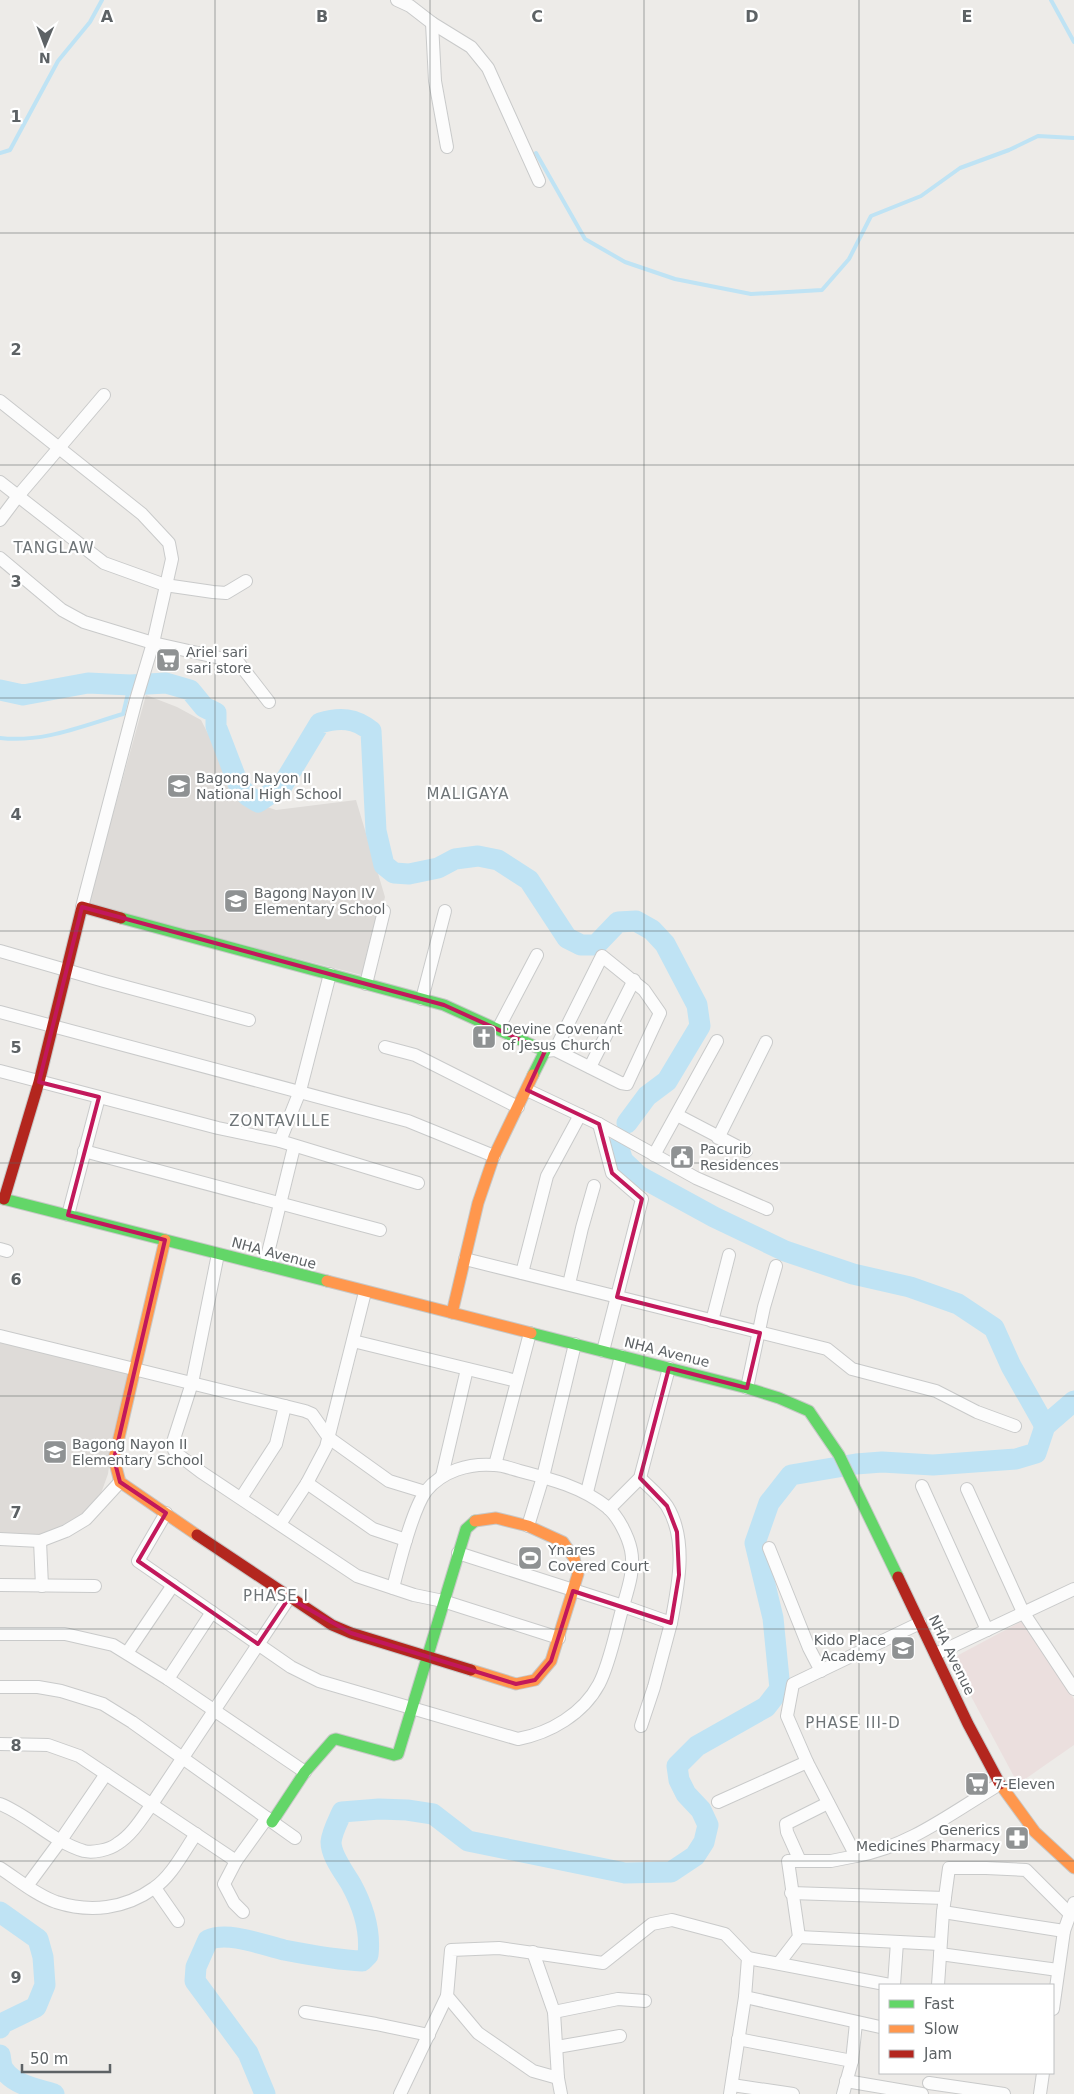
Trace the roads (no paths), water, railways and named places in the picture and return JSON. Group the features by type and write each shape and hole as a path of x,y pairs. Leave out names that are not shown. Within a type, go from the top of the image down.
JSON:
{"street":[{"path":"397,0 410,6 432,23 471,47 488,68 539,181"},
{"path":"432,23 435,81 447,147"},
{"path":"0,520 18,496 104,395"},
{"path":"0,401 142,514 169,543 172,559 153,643 136,700 51,1026 39,1082 2,1198"},
{"path":"0,482 104,563 166,585 226,593 246,581"},
{"path":"0,558 62,610 84,622 153,643 238,662 269,702"},
{"path":"82,907 444,1005 498,1029 550,1050 590,1067 623,1084 628,1084 660,1014 644,990 602,956 550,1050 528,1090 518,1107 494,1156 478,1203 452,1313"},
{"path":"366,984 384,911"},
{"path":"422,999 445,911"},
{"path":"0,951 249,1020"},
{"path":"498,1029 537,955"},
{"path":"280,1142 300,1090 330,974"},
{"path":"590,1067 634,980"},
{"path":"0,1012 300,1090 408,1121 494,1156"},
{"path":"654,1155 717,1041"},
{"path":"718,1138 766,1042"},
{"path":"385,1048 415,1054 518,1107"},
{"path":"0,1071 218,1128 280,1142 418,1183"},
{"path":"528,1090 598,1124 696,1178 767,1209"},
{"path":"68,1215 99,1097"},
{"path":"522,1273 547,1176 580,1115"},
{"path":"677,1116 746,1151"},
{"path":"598,1124 612,1173 642,1198 603,1351"},
{"path":"265,1265 294,1147"},
{"path":"84,1151 380,1230"},
{"path":"569,1284 594,1186"},
{"name":"NHA Avenue","path":"2,1198 747,1388 779,1398 808,1411 839,1455 968,1724 1000,1784 1035,1832 1074,1868"},
{"path":"165,1240 114,1459 120,1482 289,1598 332,1625 350,1632 427,1655 516,1684 535,1680 551,1661 578,1574 574,1558 563,1542 528,1526 496,1518 477,1520 466,1529 443,1601 427,1655 411,1709 398,1754 394,1755 336,1739 333,1740 305,1772 236,1861 224,1884 234,1903 243,1912"},
{"path":"218,1254 192,1383 173,1442 174,1450 201,1472 357,1576 559,1638"},
{"path":"712,1321 729,1255"},
{"path":"465,1259 827,1349 852,1369 936,1391 977,1412 1015,1426"},
{"path":"747,1388 764,1307 776,1266"},
{"path":"280,1524 323,1455 329,1438 365,1292"},
{"path":"495,1465 530,1333"},
{"path":"0,1336 305,1410 312,1414 329,1438 389,1481 425,1492"},
{"path":"353,1342 518,1381"},
{"path":"528,1526 543,1477 574,1344"},
{"path":"587,1492 622,1356"},
{"path":"609,1509 640,1478 669,1368"},
{"path":"442,1476 467,1369"},
{"path":"241,1498 276,1444 285,1406"},
{"path":"166,1514 138,1561 291,1666 319,1681 518,1739 550,1729 581,1708 599,1683 631,1578 631,1550 621,1526 609,1509 587,1492 543,1477 495,1465 467,1467 442,1476 425,1492 406,1540 393,1588"},
{"path":"640,1478 667,1506 677,1532 680,1575 671,1623 654,1687 641,1726"},
{"path":"0,1539 40,1541 66,1530 86,1519 120,1482"},
{"path":"307,1483 373,1529 406,1540"},
{"path":"922,1486 987,1630"},
{"path":"967,1489 1023,1612 1074,1690"},
{"path":"40,1541 42,1586"},
{"path":"769,1548 809,1648 821,1671"},
{"path":"458,1553 671,1623"},
{"path":"0,1585 95,1586"},
{"path":"127,1653 173,1585"},
{"path":"936,1654 1074,1589"},
{"path":"0,1804 16,1810 61,1840 85,1851 103,1850 116,1845 131,1833 152,1804 181,1757 289,1598"},
{"path":"168,1679 212,1612"},
{"path":"856,1856 807,1762 787,1716 793,1684 920,1623"},
{"path":"0,1634 65,1634 113,1645 168,1679 305,1772"},
{"path":"0,1687 61,1691 103,1704 132,1722 295,1838"},
{"path":"0,1744 48,1745 79,1756 236,1861"},
{"path":"718,1802 807,1762"},
{"path":"27,1886 106,1774"},
{"path":"779,1963 799,1937 791,1893 788,1861 831,1861 877,1853 906,1841 1000,1784"},
{"path":"800,1861 787,1832 786,1824 828,1803"},
{"path":"0,1868 27,1886 55,1901 82,1908 102,1909 125,1904 155,1888 172,1870 196,1834"},
{"path":"938,1984 943,1912 949,1868 1026,1870 1072,1908 1064,1931 1054,2001"},
{"path":"155,1888 178,1921"},
{"path":"791,1893 945,1898"},
{"path":"943,1912 1064,1931"},
{"path":"400,2094 430,2035 447,1996 451,1950 499,1948 602,1963 652,1924 672,1920 725,1934 748,1958 887,1984"},
{"path":"799,1937 897,1942 1058,1970"},
{"path":"892,1984 897,1942"},
{"path":"533,1952 554,2012 558,2078 561,2094"},
{"path":"748,1958 745,1997 731,2089 793,2094"},
{"path":"447,1996 478,2033 533,2071 558,2078"},
{"path":"745,1997 879,2027"},
{"path":"554,2012 618,1999 645,2001"},
{"path":"305,2012 430,2035"},
{"path":"856,2022 852,2061 844,2088 922,2094"},
{"path":"557,2046 620,2036"},
{"path":"738,2039 852,2061"},
{"path":"1040,2094 1043,2074"},
{"path":"929,2083 1004,2094"}],"waterway":[{"path":"0,153 10,150 58,61 90,22 102,0"},
{"path":"1051,0 1074,42"},
{"path":"536,153 585,239 625,262 675,279 751,294 822,290 849,259 871,216 921,196 960,168 1009,150 1038,136 1074,138"},
{"path":"0,690 23,695 88,683 130,685 166,683 190,690 204,707 216,713 216,726 239,786 248,796 258,802 282,786 320,723 341,719 359,723 371,731 376,831 384,865 394,873 409,874 438,868 455,859 478,856 498,860 529,880 567,938 581,945 596,945 618,922 636,921 652,930 665,944 697,1005 700,1026 667,1081 647,1096 627,1123"},
{"path":"0,738 16,739 47,736 123,714 130,685"},
{"path":"618,1146 623,1161 639,1176 714,1217 785,1251 853,1274 910,1287 958,1304 994,1328 1011,1366 1045,1426"},
{"path":"265,2094 248,2053 195,1981 196,1967 208,1940 225,1937 342,1960 362,1961 368,1955 367,1927 362,1909 351,1884 335,1858 331,1842 342,1812 379,1809 407,1810 433,1814 468,1841 625,1873 671,1872 695,1856 704,1842 708,1825 701,1810 686,1794 679,1780 677,1766 697,1746 766,1707 780,1689 773,1618 755,1543 769,1503 791,1475 856,1464 882,1462 933,1465 1016,1459 1036,1453 1045,1426 1074,1401"},
{"path":"0,1912 38,1939 43,1957 45,1985 36,2007 1,2024 0,2028"},
{"path":"0,2055 3,2069 8,2075 27,2086 54,2094"}],"place":[{"name":"Ariel sari sari store","path":"168,660"},
{"name":"Bagong Nayon II National High School","path":"179,786"},
{"name":"Bagong Nayon IV Elementary School","path":"236,901"},
{"name":"Devine Covenant of Jesus Church","path":"484,1037"},
{"name":"Pacurib Residences","path":"682,1157"},
{"name":"Bagong Nayon II Elementary School","path":"55,1452"},
{"name":"Ynares Covered Court","path":"530,1558"},
{"name":"Kido Place Academy","path":"903,1648"},
{"name":"7-Eleven","path":"977,1784"},
{"name":"Generics Medicines Pharmacy","path":"1017,1838"}],"district":[{"name":"TANGLAW","path":"54,548"},
{"name":"MALIGAYA","path":"468,794"},
{"name":"ZONTAVILLE","path":"280,1121"},
{"name":"PHASE I","path":"276,1596"},
{"name":"PHASE III-D","path":"853,1723"}]}
